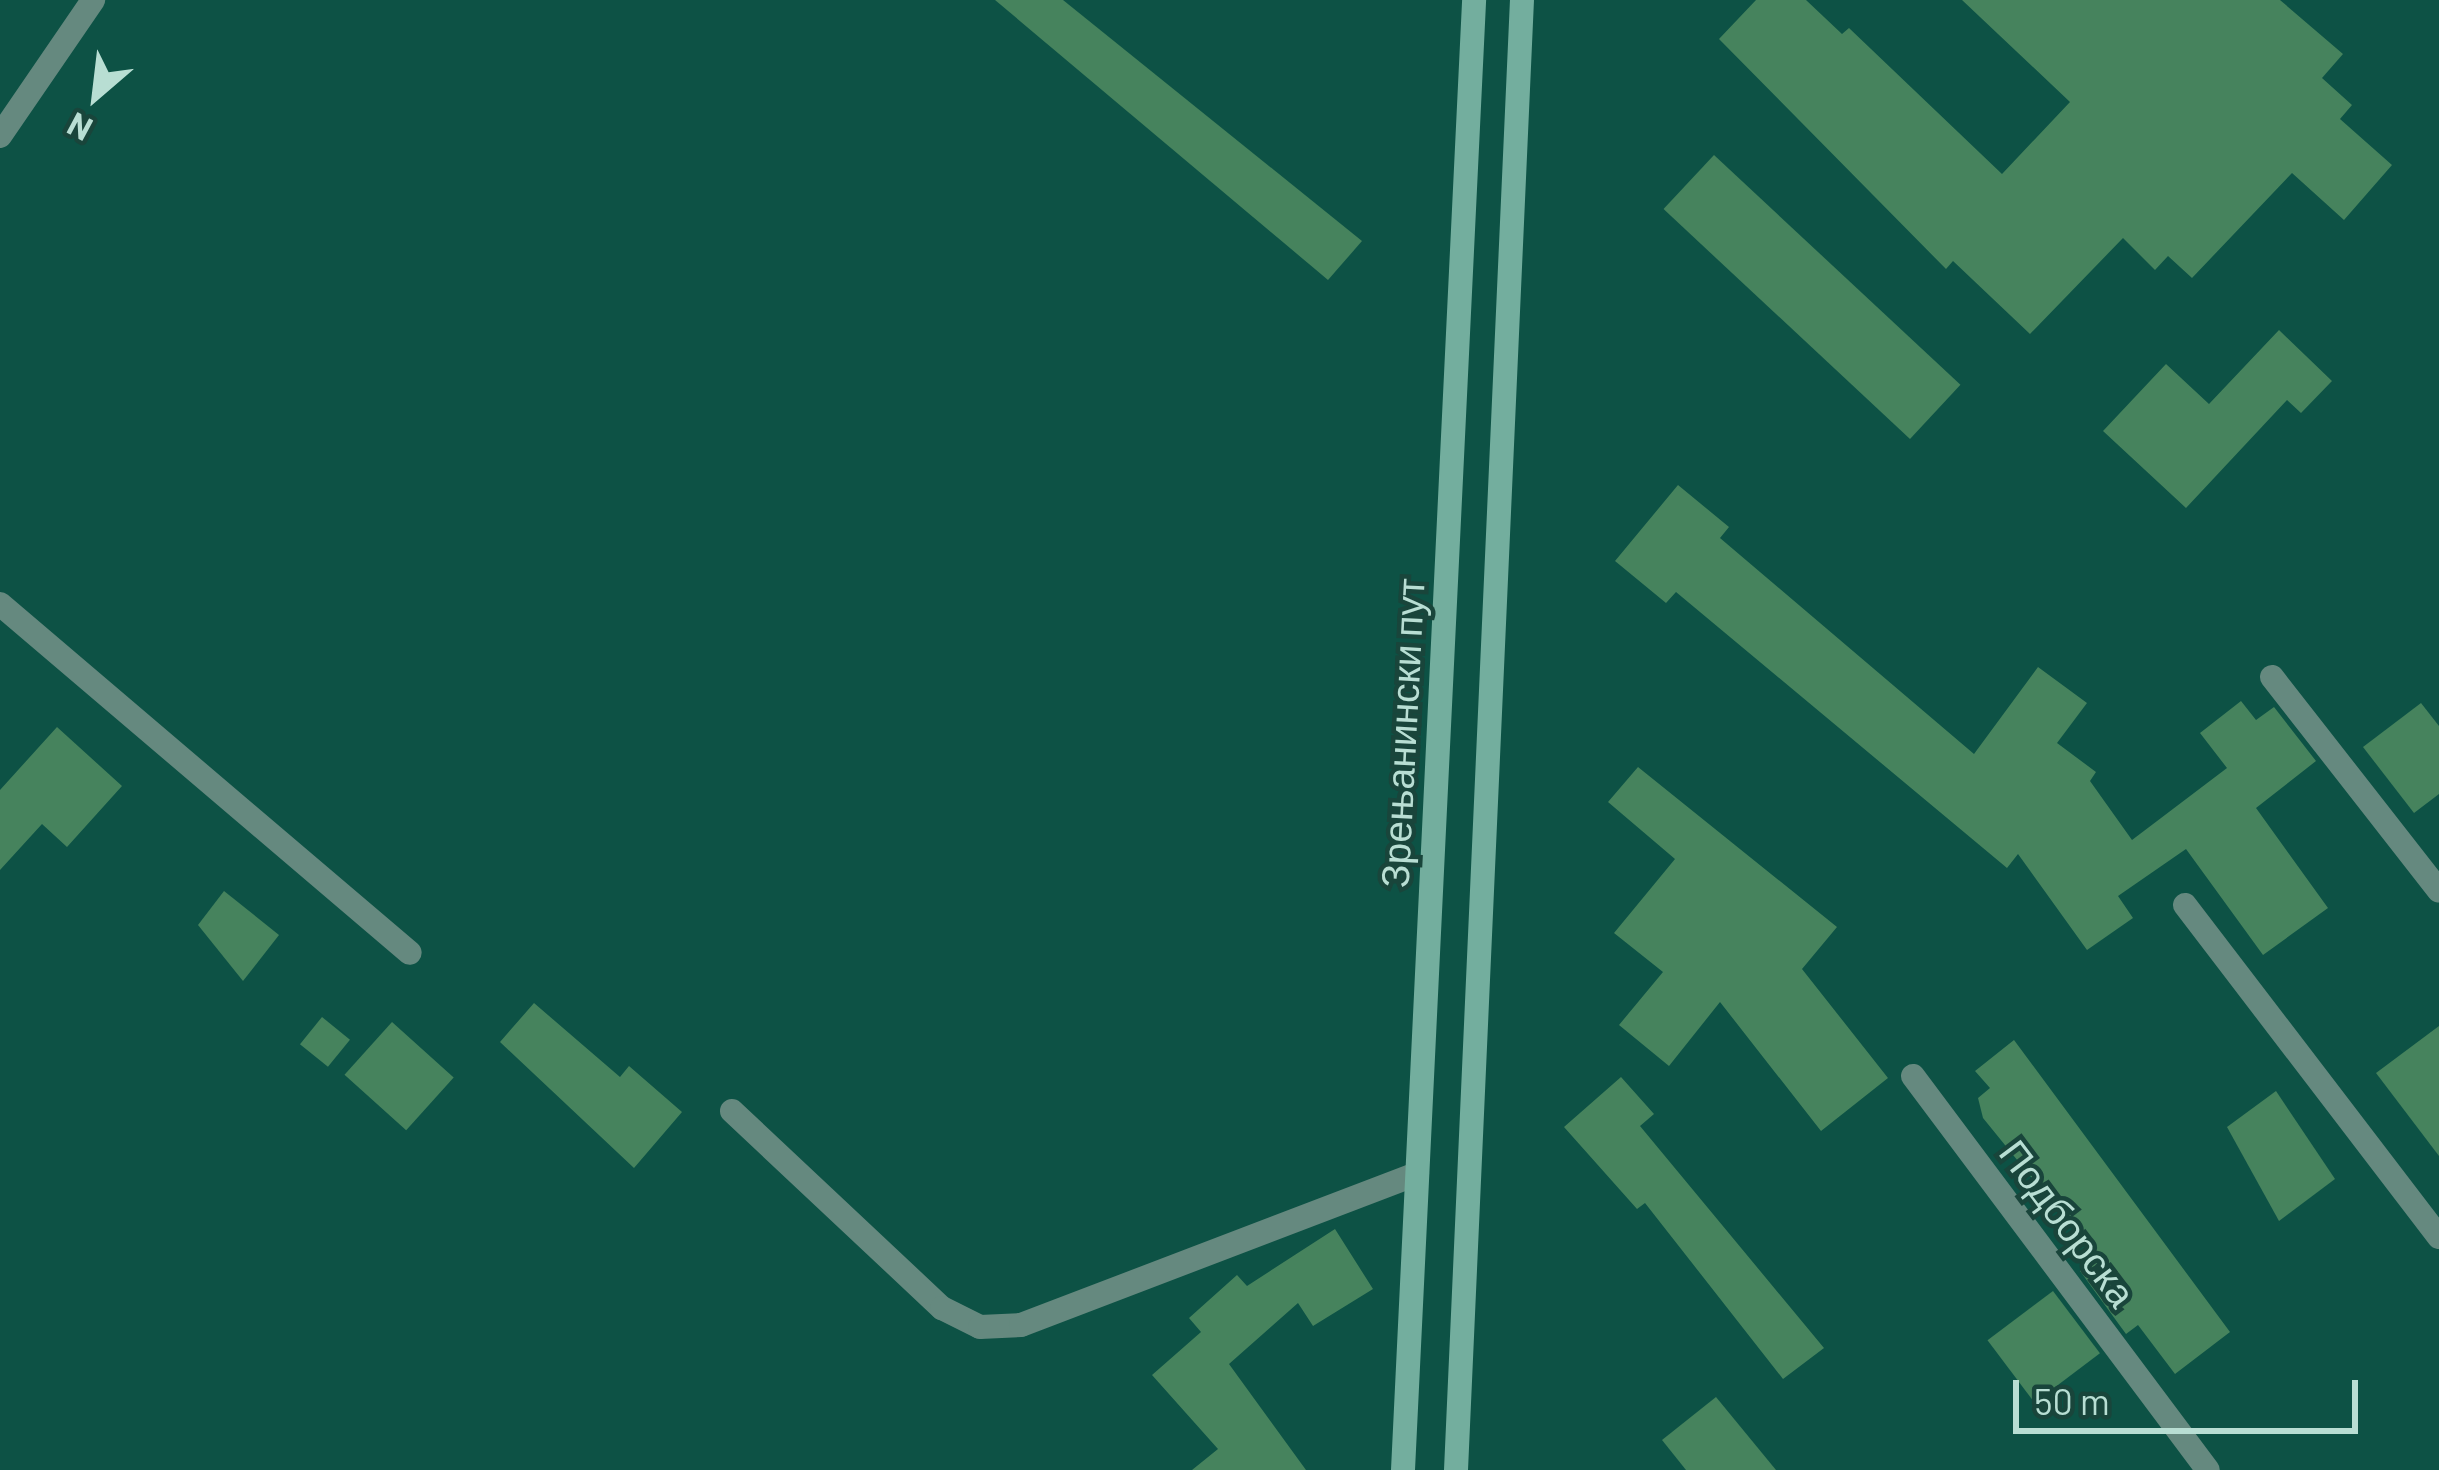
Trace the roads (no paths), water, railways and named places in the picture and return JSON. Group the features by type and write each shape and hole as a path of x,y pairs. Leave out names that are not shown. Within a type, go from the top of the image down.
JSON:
{"main road":[{"name":"Зрењанински пут","path":"1403,1470 1474,0"},
{"path":"1456,1470 1522,0"}],"street":[{"path":"0,136 93,0"},
{"path":"0,604 410,953"},
{"path":"2272,677 2439,891"},
{"path":"2186,905 2439,1238"},
{"name":"Подборска","path":"1913,1076 2208,1470"},
{"path":"731,1111 942,1308 980,1327 1021,1325 1417,1174"}]}
